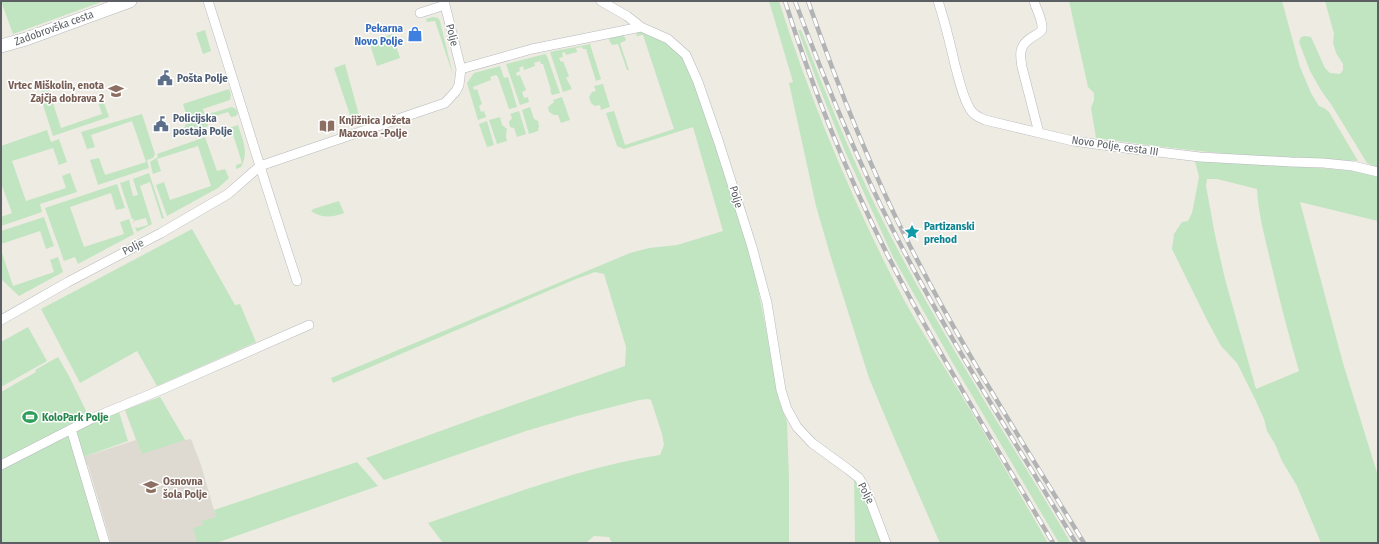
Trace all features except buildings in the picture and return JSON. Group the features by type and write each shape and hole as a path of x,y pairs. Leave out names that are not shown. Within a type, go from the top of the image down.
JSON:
{"main road":[{"name":"Zadobrovška cesta","path":"1,46 26,39 130,1"}],"street":[{"path":"208,1 260,166 263,181 296,281"},
{"name":"Polje","path":"601,1 628,16 641,27 668,39 686,55 698,82 719,143 752,247 767,303 781,390 789,414 796,427 812,443 858,478 871,502 886,543"},
{"name":"Novo Polje, cesta III","path":"938,1 947,29 962,92 970,110 974,115 985,120 1074,141 1200,158 1323,163 1353,166 1378,172"},
{"path":"1034,1 1040,17 1042,29 1040,33 1028,39 1024,43 1021,50 1021,56 1022,66 1039,132"},
{"path":"420,14 444,3"},
{"name":"Polje","path":"1,320 68,282 161,233 228,194 260,166 440,105 456,91 459,84 461,69 444,3"},
{"path":"461,69 532,49 641,27"},
{"path":"1,465 93,418 309,325"},
{"path":"71,429 105,543"}],"shaded area":[{"name":"Osnovna šola Polje","path":"160,397 185,440 191,439 201,465 216,517 197,542 194,543 111,543 88,465 86,465 83,457 136,440 125,410"}],"green space":[{"path":"1,1 104,1 13,34"},
{"path":"769,1 779,1 802,70 842,171 872,237 896,284 921,329 980,426 1048,543 941,543 939,541 869,378 832,261 816,206 789,83 793,82"},
{"path":"1069,1 1282,1 1300,67 1311,93 1319,106 1329,112 1358,161 1296,157 1290,159 1241,155 1169,148 1096,138 1091,108 1094,100 1094,93 1088,87"},
{"path":"1325,1 1378,1 1378,168 1367,163 1322,92 1310,71 1299,42 1301,37 1311,37 1325,68 1330,73 1340,74 1343,70 1343,64 1336,53 1333,43 1334,34"},
{"path":"433,17 438,18 440,21 453,75 435,21 427,22 426,19"},
{"path":"205,30 211,51 203,54 196,33"},
{"path":"798,30 801,30 828,99 857,166 900,253 971,378 1071,543 1059,543 951,360 893,257 844,149"},
{"path":"642,32 666,43 683,58 696,85 736,206 755,274 778,398 787,422 789,543 612,543 609,537 594,536 586,543 443,543 428,523 514,493 572,475 631,460 660,455 664,445 651,400 648,399 577,416 526,431 384,480 366,458 625,366 626,347 604,274 595,272 333,383 331,378 630,253 649,248 677,245 723,231 693,127 624,149 617,146 606,113 614,111 625,145 674,129 643,35 636,36 637,33"},
{"path":"392,34 400,58 377,66 369,42"},
{"path":"623,35 626,39 620,43 629,70 627,70 618,44 612,45 609,40 611,37"},
{"path":"590,44 601,79 596,81 586,49 583,49 582,47 576,48 577,52 566,55 565,52 562,53 563,57 559,58 561,62 563,61 569,76 566,78 572,89 563,92 550,52"},
{"path":"545,54 560,93 552,95 543,64 541,64 540,61 534,63 535,66 524,70 523,66 519,68 520,71 516,73 517,76 520,75 526,90 522,92 524,98 528,97 529,102 520,105 506,64"},
{"path":"345,64 360,119 352,121 334,68"},
{"path":"500,66 504,78 508,77 517,107 509,109 498,77 496,75 490,77 491,80 473,87 474,90 477,89 482,104 479,106 481,112 484,111 486,117 478,120 467,83 474,73"},
{"path":"603,84 610,107 601,110 600,105 595,106 591,103 589,97 592,92 596,91 594,86"},
{"path":"48,87 61,128 102,114 98,102 103,100 109,117 53,136 42,102 45,101 41,90"},
{"path":"229,89 231,94 230,100 203,109 205,115 232,107 236,109 238,113 236,116 231,117 228,112 206,119 208,126 182,137 181,134 188,120 183,104"},
{"path":"562,97 570,120 561,123 558,115 554,115 549,112 548,107 554,102 553,100"},
{"path":"530,107 534,119 538,121 539,126 538,131 529,134 522,110"},
{"path":"519,111 526,134 517,137 514,128 510,127 509,122 512,118 510,114"},
{"path":"142,114 155,154 153,158 147,160 149,168 98,185 90,160 99,158 105,175 146,162 132,121 91,135 95,147 87,149 81,132"},
{"path":"500,117 502,125 507,129 507,141 497,144 489,120"},
{"path":"487,121 494,145 487,147 479,124"},
{"path":"238,125 243,141 245,157 241,167 236,169 236,165 242,163 231,128 208,135"},
{"path":"47,130 51,142 59,139 67,162 59,165 53,148 12,161 26,201 66,188 62,176 70,173 77,192 40,204 42,212 1,226 1,217 12,213 1,183 1,146"},
{"path":"205,137 217,171 225,169 229,178 218,188 167,216 156,185 164,182 170,200 211,186 198,146 157,159 161,171 153,174 150,162 158,157 157,154"},
{"path":"1195,161 1319,168 1353,171 1378,176 1378,221 1300,202 1343,363 1378,476 1378,543 1321,543 1297,486 1267,431 1264,419 1237,363 1221,346 1172,249 1174,234 1182,222 1188,221 1192,213 1199,177","holes":["1207,179 1217,179 1257,189 1265,239 1299,371 1256,389 1225,279 1206,186"]},
{"path":"149,173 164,218 162,219 150,182 140,186 152,224 137,232 135,227 137,228 148,225 146,218 134,221 134,224 133,221 134,219 132,219 120,183 129,180 133,196 138,195 133,179"},
{"path":"117,184 125,208 116,210 111,193 70,207 84,247 124,234 120,222 129,219 134,234 78,264 75,257 64,261 45,208"},
{"path":"339,201 344,213 340,215 323,216 311,211 313,209"},
{"path":"44,217 54,246 46,249 40,231 1,244 1,231"},
{"path":"192,229 235,305 240,304 256,342 157,386 137,351 80,383 41,309"},
{"path":"1,250 13,286 54,272 50,260 58,257 63,272 19,296 1,279"},
{"path":"28,327 47,361 1,387 1,342"},
{"path":"58,357 89,417 1,460 1,392 36,372 35,370"},
{"path":"160,397 185,440 142,454 125,410"},
{"path":"119,412 128,441 83,457 74,430"},
{"path":"65,435 69,435 101,543 1,543 1,468"},
{"path":"357,462 378,486 216,543 194,543 197,542 193,528 203,525 202,521 216,517 214,510"},
{"path":"854,479 863,493 881,543 855,543"}],"railway":[{"path":"785,1 797,39 840,152 890,261 944,358 1053,543"},
{"path":"795,1 841,117 893,230 936,310 1076,543"},
{"path":"808,1 854,124 894,215 971,358 1084,543"}],"place":[{"name":"Pekarna Novo Polje","path":"415,34"},
{"name":"Pošta Polje","path":"165,78"},
{"name":"Vrtec Miškolin, enota Zajčja dobrava 2","path":"116,91"},
{"name":"Policijska postaja Polje","path":"161,124"},
{"name":"Knjižnica Jožeta Mazovca -Polje","path":"327,126"},
{"name":"Partizanski prehod","path":"912,232"},
{"name":"KoloPark Polje","path":"30,417"},
{"name":"Osnovna šola Polje","path":"151,487"}]}
